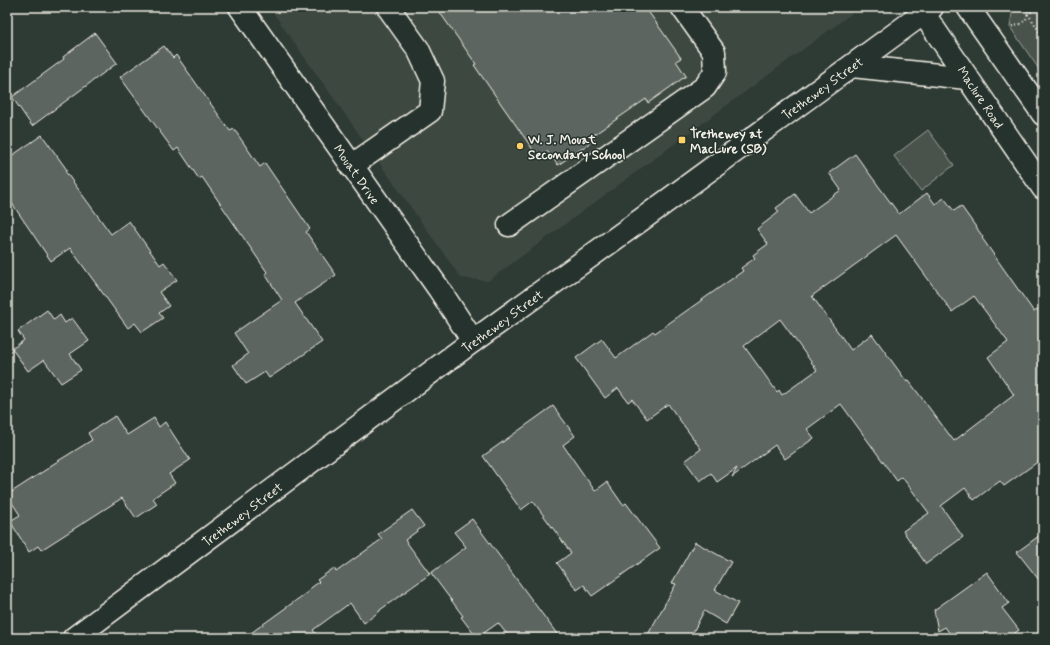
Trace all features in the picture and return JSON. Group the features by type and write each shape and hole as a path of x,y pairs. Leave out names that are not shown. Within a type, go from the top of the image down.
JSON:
{"main road":[{"name":"Mouat Drive","path":"240,7 439,289 473,342"},
{"path":"351,166 430,111 433,81 418,49 388,7"},
{"path":"509,225 705,87 715,72 714,52 682,7"},
{"path":"968,7 1043,114"},
{"name":"Trethewey Street","path":"74,638 473,342 852,66 925,9"},
{"name":"Maclure Road","path":"925,9 967,78 1043,188"},
{"path":"852,66 967,78"}],"path":[{"path":"1027,7 1028,14 1043,37"},
{"path":"1007,24 1012,26 1021,25 1028,14 1038,7"}],"shaded area":[{"name":"W. J. Mouat Secondary School","path":"269,7 853,7 851,14 488,281 461,278"},
{"path":"1013,7 1043,7 1043,75 1010,27"},
{"path":"928,130 954,165 921,191 894,156"}],"building":[{"path":"436,7 645,7 681,58 676,61 686,76 648,103 646,99 592,136 594,140 558,165 547,151 538,157"},
{"path":"95,33 117,63 32,126 12,97 64,59 63,57"},
{"path":"164,46 173,58 176,55 230,131 234,129 260,167 265,163 310,229 306,232 336,275 295,303 322,342 269,378 265,372 246,384 233,365 248,354 234,333 282,300 265,274 267,272 202,177 199,179 178,148 174,151 120,77"},
{"path":"42,135 67,170 65,171 111,234 129,221 160,265 164,262 177,280 159,292 169,306 159,313 163,318 142,332 135,323 128,328 70,248 51,261 7,196 7,159"},
{"path":"855,154 899,214 927,193 935,204 944,198 954,211 961,206 1034,312 1043,306 1043,458 1004,486 1000,481 974,500 965,488 941,506 963,537 926,564 903,531 929,513 902,477 897,481 841,404 807,429 814,438 785,459 775,445 732,477 737,468 717,482 711,473 700,481 685,461 701,449 668,404 647,419 632,399 628,402 618,388 605,398 576,358 602,339 616,358 653,331 655,333 743,271 741,268 755,258 753,255 768,244 757,229 779,212 776,208 795,194 809,213 841,190 829,173","holes":["896,235 952,312 974,296 1008,342 988,357 1014,395 954,441 909,381 907,382 872,334 851,350 812,296","780,319 817,370 782,395 779,390 777,392 744,346"]},
{"path":"47,310 54,320 60,315 65,323 72,318 89,341 70,354 81,370 61,383 44,360 28,371 12,349 24,340 18,331"},
{"path":"553,406 575,436 563,445 595,491 607,482 623,505 626,503 660,548 592,596 584,585 577,590 557,563 571,553 533,501 521,510 483,456"},
{"path":"115,416 127,435 154,418 159,427 165,422 190,460 169,474 175,483 153,498 157,504 136,518 122,498 41,550 38,546 29,552 10,521 20,515 7,495 92,440 88,433"},
{"path":"412,510 424,526 405,540 430,574 364,623 350,603 313,630 319,638 244,638 309,591 308,590 319,582 317,580 334,568 336,572 382,539 378,534"},
{"path":"472,519 560,638 510,638 498,623 477,638 461,617 463,616 431,573 466,547 454,532"},
{"path":"1043,533 1043,585 1017,552"},
{"path":"695,542 731,562 715,590 738,603 726,624 704,611 690,638 646,638 676,584 672,583"},
{"path":"987,572 1009,603 1002,608 1019,630 1008,638 953,638 945,627 938,631 934,610"}],"place":[{"name":"Trethewey at MacLure (SB)","path":"682,140"},
{"name":"W. J. Mouat Secondary School","path":"520,146"}]}
